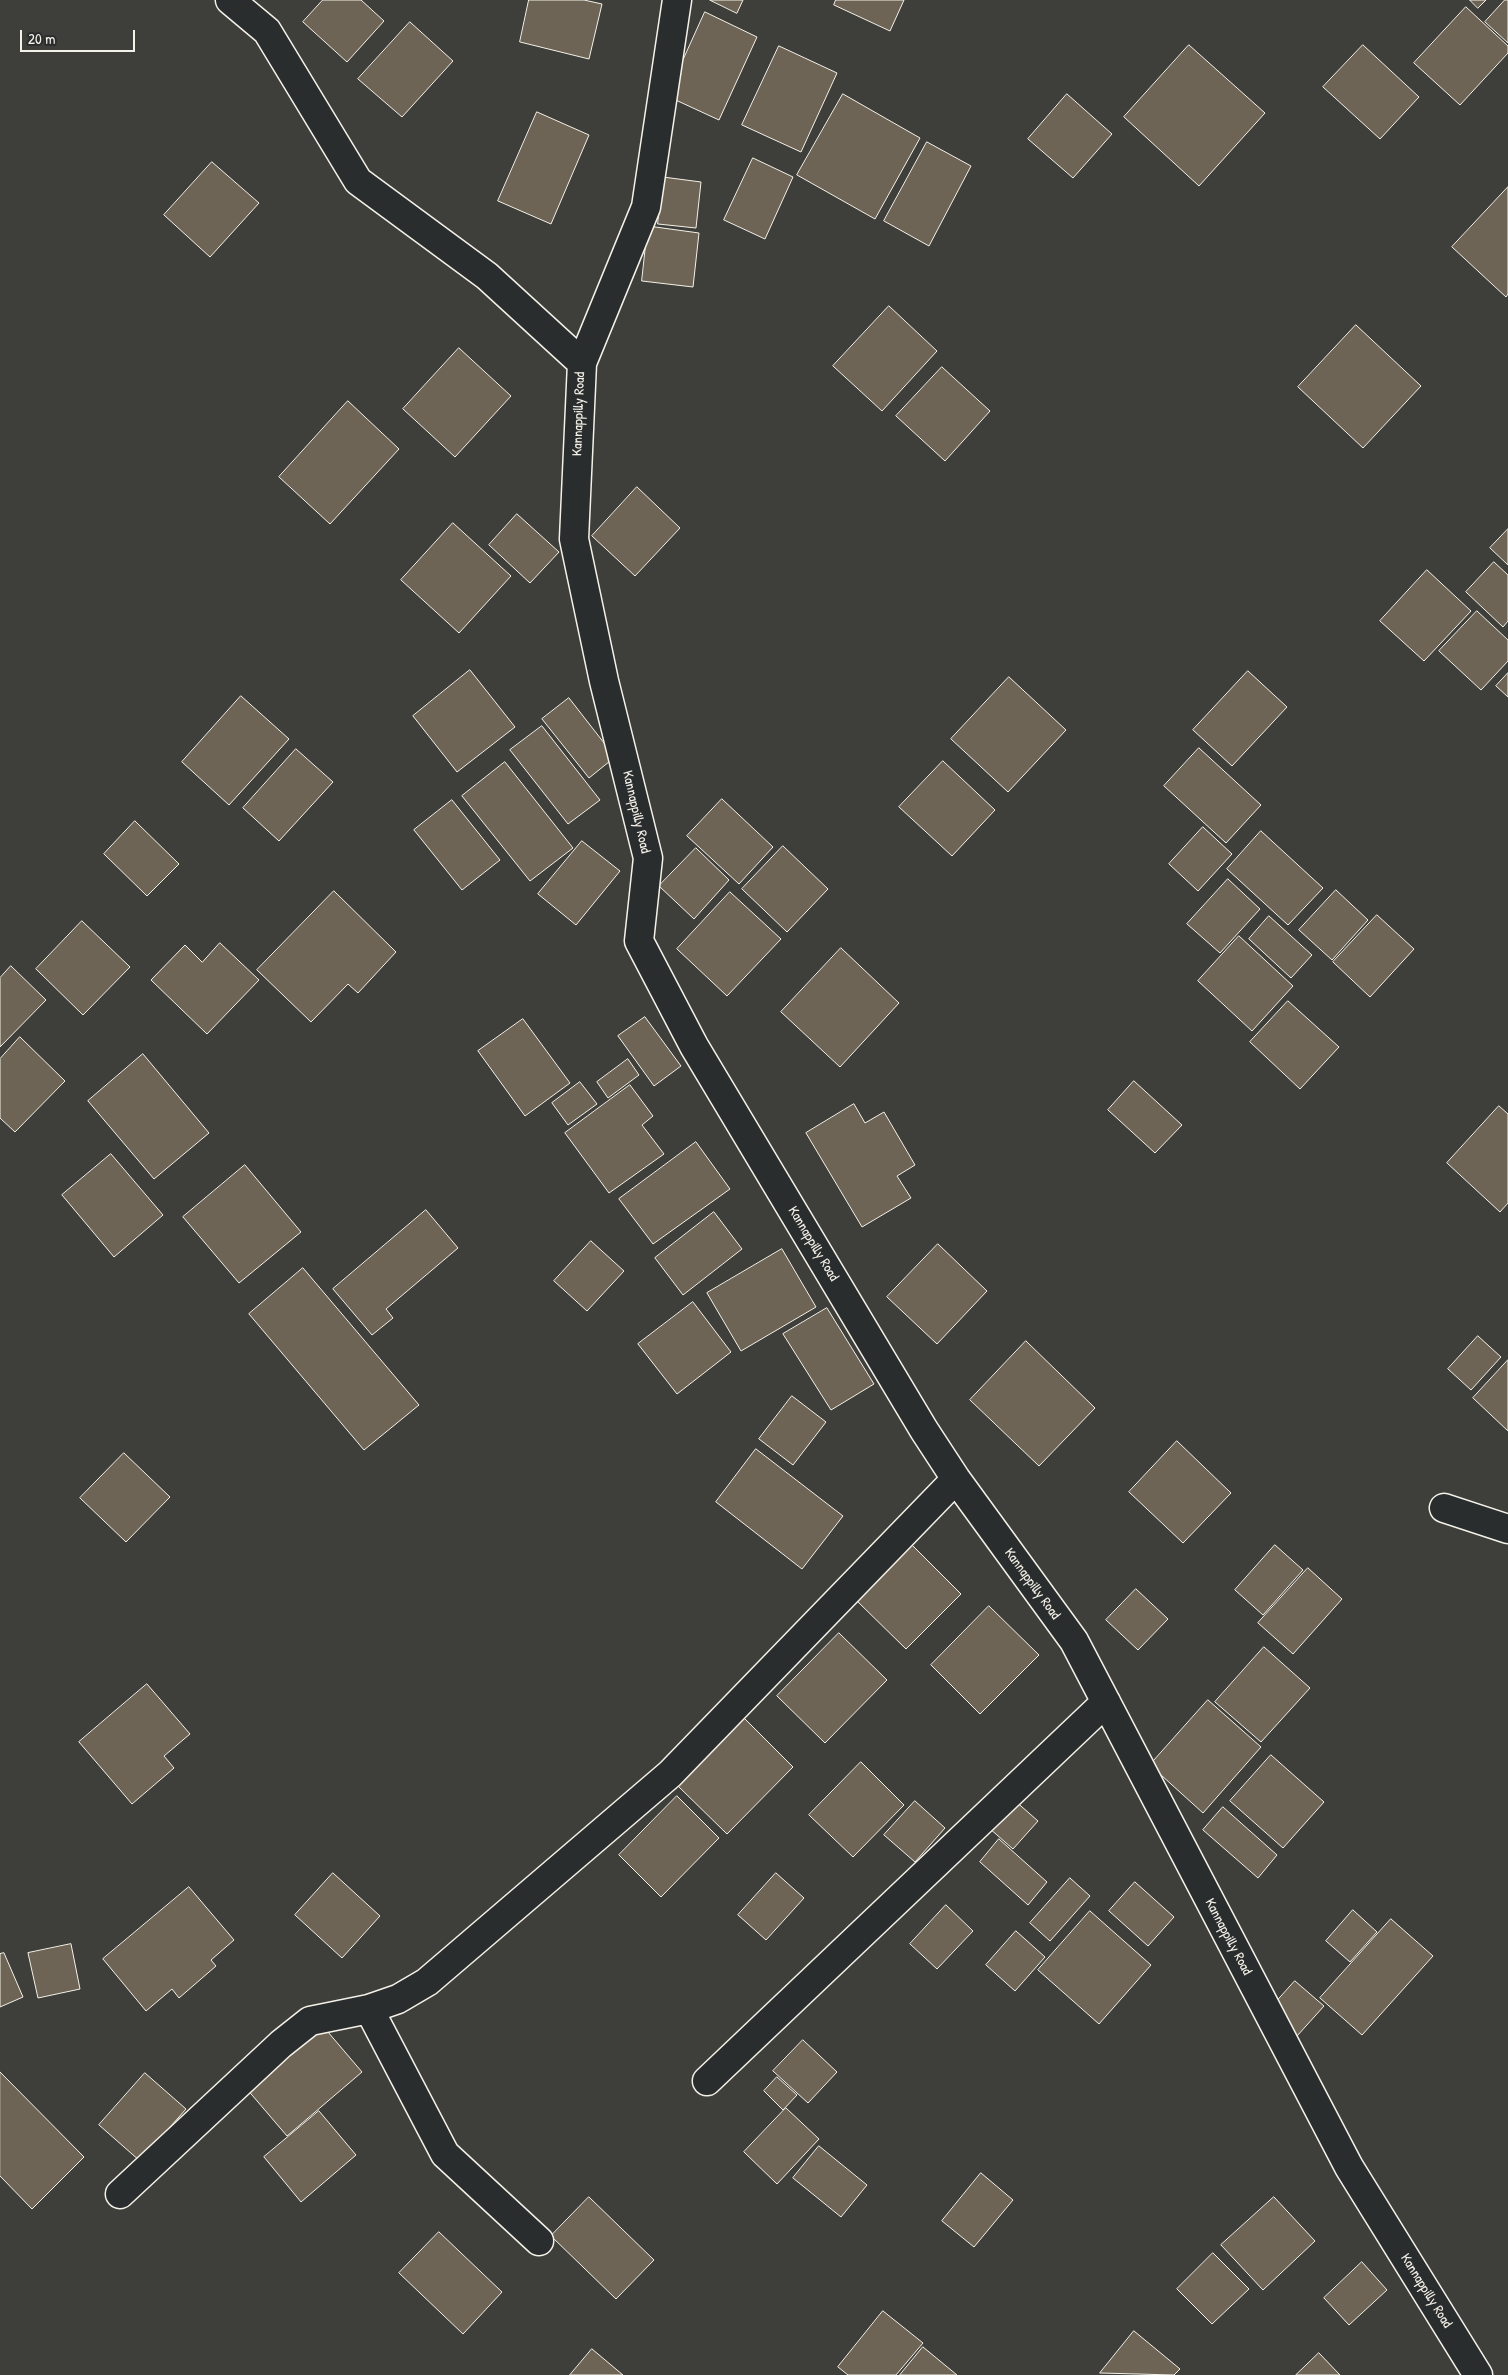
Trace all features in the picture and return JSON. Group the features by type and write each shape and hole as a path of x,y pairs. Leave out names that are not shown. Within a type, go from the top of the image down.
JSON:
{"street":[{"path":"230,0 268,31 358,181 487,276 582,362"},
{"name":"Kannappilly Road","path":"677,0 646,207 582,362 574,539 604,681 648,858 639,941 694,1046 956,1479 1074,1640 1349,2167 1478,2375"},
{"path":"120,2194 281,2044 310,2021 369,2009 398,1999 427,1982 670,1774 956,1479"},
{"path":"1444,1508 1508,1529"},
{"path":"707,2081 1106,1702"},
{"path":"369,2009 445,2154 538,2241"}],"building":[{"path":"323,0 361,0 384,21 347,62 303,22"},
{"path":"529,0 584,0 602,4 589,59 520,42"},
{"path":"710,0 743,0 737,13"},
{"path":"836,0 904,0 890,31 834,5"},
{"path":"1470,0 1486,0 1478,8"},
{"path":"1505,0 1508,0 1508,43 1485,22"},
{"path":"1466,7 1508,46 1508,53 1460,105 1414,63"},
{"path":"705,12 757,37 719,120 667,96"},
{"path":"410,22 453,61 402,117 358,79"},
{"path":"1189,45 1265,113 1199,186 1124,117"},
{"path":"1363,45 1419,97 1380,139 1323,87"},
{"path":"779,46 837,73 801,152 742,125"},
{"path":"843,94 920,138 875,219 797,175"},
{"path":"1067,94 1112,134 1073,178 1028,139"},
{"path":"537,112 589,135 551,224 498,201"},
{"path":"927,142 971,166 929,246 884,221"},
{"path":"753,158 793,177 765,239 724,220"},
{"path":"212,162 259,203 210,257 164,215"},
{"path":"663,177 701,182 696,228 658,224"},
{"path":"1508,187 1508,294 1506,297 1452,247"},
{"path":"648,226 699,233 693,287 642,281"},
{"path":"889,306 937,351 882,411 833,366"},
{"path":"1356,325 1421,386 1363,448 1298,387"},
{"path":"459,348 511,396 455,457 403,409"},
{"path":"942,367 990,411 945,461 896,416"},
{"path":"348,401 399,449 330,524 279,477"},
{"path":"637,487 680,528 635,576 592,536"},
{"path":"517,514 559,552 530,583 489,545"},
{"path":"453,523 511,576 459,633 401,580"},
{"path":"1508,529 1508,565 1490,548"},
{"path":"1494,562 1508,575 1508,621 1503,627 1466,592"},
{"path":"1427,570 1471,611 1424,661 1380,621"},
{"path":"1477,611 1508,640 1508,661 1481,690 1439,651"},
{"path":"470,670 515,727 457,772 413,716"},
{"path":"1248,671 1287,707 1232,766 1193,730"},
{"path":"1508,673 1508,697 1496,686"},
{"path":"1009,677 1066,730 1008,792 951,739"},
{"path":"241,696 289,739 229,805 182,762"},
{"path":"569,698 615,757 589,778 542,719"},
{"path":"542,726 600,800 568,824 510,750"},
{"path":"1199,748 1261,805 1226,843 1164,786"},
{"path":"296,749 333,782 279,841 243,808"},
{"path":"943,761 995,810 952,856 899,807"},
{"path":"505,762 573,848 530,881 462,796"},
{"path":"722,799 773,847 739,884 687,836"},
{"path":"452,800 500,860 462,890 414,830"},
{"path":"135,821 179,864 147,896 104,854"},
{"path":"1203,827 1232,854 1198,891 1169,864"},
{"path":"1261,831 1323,888 1288,925 1227,869"},
{"path":"582,841 620,871 576,925 538,894"},
{"path":"783,846 828,889 787,932 742,889"},
{"path":"696,848 729,880 694,919 659,886"},
{"path":"1228,879 1260,909 1220,953 1187,924"},
{"path":"1336,890 1368,920 1332,960 1299,930"},
{"path":"334,891 396,952 358,993 348,984 311,1022 257,970"},
{"path":"730,892 781,939 727,996 677,949"},
{"path":"1377,915 1414,949 1370,997 1333,962"},
{"path":"1269,916 1312,955 1291,978 1249,939"},
{"path":"82,921 130,967 83,1015 36,969"},
{"path":"1239,936 1293,986 1252,1031 1198,981"},
{"path":"220,943 259,980 207,1034 151,980 185,945 202,962"},
{"path":"841,948 899,1003 840,1067 781,1012"},
{"path":"11,966 46,1000 0,1047 0,978"},
{"path":"1288,1001 1339,1047 1300,1089 1250,1042"},
{"path":"645,1017 681,1066 654,1086 618,1036"},
{"path":"523,1019 570,1083 525,1116 478,1051"},
{"path":"20,1037 65,1081 15,1132 0,1118 0,1059"},
{"path":"143,1054 209,1133 154,1179 88,1101"},
{"path":"628,1059 639,1075 608,1098 597,1082"},
{"path":"1134,1081 1182,1125 1155,1153 1108,1110"},
{"path":"580,1082 597,1104 568,1125 552,1103"},
{"path":"630,1085 653,1116 642,1125 664,1154 609,1193 565,1133"},
{"path":"854,1104 865,1123 884,1112 915,1165 897,1176 911,1198 862,1227 806,1133"},
{"path":"1499,1106 1508,1114 1508,1203 1500,1212 1447,1163"},
{"path":"696,1142 730,1189 653,1244 619,1199"},
{"path":"111,1154 163,1215 114,1257 62,1195"},
{"path":"245,1165 301,1232 239,1283 183,1217"},
{"path":"426,1210 458,1248 386,1309 393,1318 372,1335 333,1289"},
{"path":"714,1212 742,1249 683,1295 655,1258"},
{"path":"591,1241 624,1271 587,1311 554,1281"},
{"path":"938,1244 987,1291 937,1344 887,1297"},
{"path":"782,1249 816,1307 741,1351 707,1293"},
{"path":"303,1268 419,1405 364,1450 249,1314"},
{"path":"693,1302 731,1352 677,1394 638,1344"},
{"path":"827,1308 874,1384 831,1410 783,1334"},
{"path":"1478,1336 1501,1357 1471,1390 1448,1369"},
{"path":"1026,1341 1095,1408 1039,1466 970,1400"},
{"path":"1508,1360 1508,1431 1473,1398"},
{"path":"792,1396 826,1422 793,1465 759,1439"},
{"path":"1177,1441 1231,1493 1183,1543 1129,1492"},
{"path":"756,1449 843,1516 802,1569 716,1502"},
{"path":"124,1453 170,1497 126,1542 80,1498"},
{"path":"912,1545 961,1594 906,1649 857,1601"},
{"path":"1275,1545 1303,1570 1263,1615 1235,1590"},
{"path":"1308,1568 1342,1599 1293,1654 1258,1623"},
{"path":"1136,1589 1168,1619 1138,1650 1106,1620"},
{"path":"989,1606 1039,1655 980,1714 931,1665"},
{"path":"839,1633 887,1680 825,1743 777,1696"},
{"path":"1264,1647 1310,1688 1261,1742 1215,1702"},
{"path":"147,1684 190,1734 164,1756 174,1768 132,1804 79,1742"},
{"path":"1208,1700 1261,1747 1203,1813 1150,1765"},
{"path":"744,1718 793,1767 727,1834 678,1786"},
{"path":"1271,1755 1324,1802 1283,1848 1230,1801"},
{"path":"861,1762 904,1805 853,1857 809,1815"},
{"path":"677,1796 719,1838 661,1897 619,1855"},
{"path":"1013,1799 1038,1821 1013,1849 989,1828"},
{"path":"915,1801 945,1828 915,1862 884,1835"},
{"path":"1223,1807 1277,1855 1258,1878 1203,1830"},
{"path":"999,1839 1047,1882 1028,1905 980,1862"},
{"path":"333,1873 380,1916 342,1958 295,1915"},
{"path":"776,1873 804,1898 766,1940 738,1915"},
{"path":"1070,1878 1090,1896 1050,1941 1030,1923"},
{"path":"1135,1882 1174,1917 1148,1946 1109,1911"},
{"path":"189,1887 234,1940 211,1960 216,1966 179,1998 172,1989 146,2011 103,1959"},
{"path":"946,1905 973,1931 937,1969 910,1944"},
{"path":"1353,1910 1377,1932 1350,1962 1326,1941"},
{"path":"1090,1911 1151,1965 1099,2024 1038,1970"},
{"path":"1391,1919 1433,1956 1362,2035 1320,1998"},
{"path":"1016,1931 1045,1957 1015,1991 986,1965"},
{"path":"71,1944 80,1989 38,1998 28,1953"},
{"path":"4,1953 23,1997 0,2007 0,1954"},
{"path":"1295,1981 1324,2006 1297,2036 1269,2010"},
{"path":"322,2025 362,2072 287,2136 246,2088"},
{"path":"803,2040 837,2072 808,2103 773,2071"},
{"path":"0,2072 84,2157 32,2209 0,2176"},
{"path":"145,2073 186,2109 140,2161 99,2125"},
{"path":"777,2077 797,2095 783,2110 764,2091"},
{"path":"786,2108 819,2139 777,2184 744,2152"},
{"path":"319,2111 356,2155 301,2202 264,2157"},
{"path":"819,2146 867,2185 841,2217 793,2178"},
{"path":"981,2173 1013,2200 974,2247 942,2221"},
{"path":"589,2197 654,2260 616,2299 551,2236"},
{"path":"1274,2197 1315,2241 1263,2290 1221,2245"},
{"path":"439,2232 502,2292 463,2334 399,2273"},
{"path":"1213,2253 1249,2289 1212,2324 1177,2289"},
{"path":"1362,2262 1387,2290 1349,2325 1324,2298"},
{"path":"883,2311 923,2343 896,2375 848,2375 838,2367"},
{"path":"1134,2331 1180,2369 1174,2375 1100,2373"},
{"path":"923,2347 957,2375 900,2375"},
{"path":"592,2349 623,2375 570,2375"},
{"path":"1319,2353 1340,2375 1296,2375"}]}
